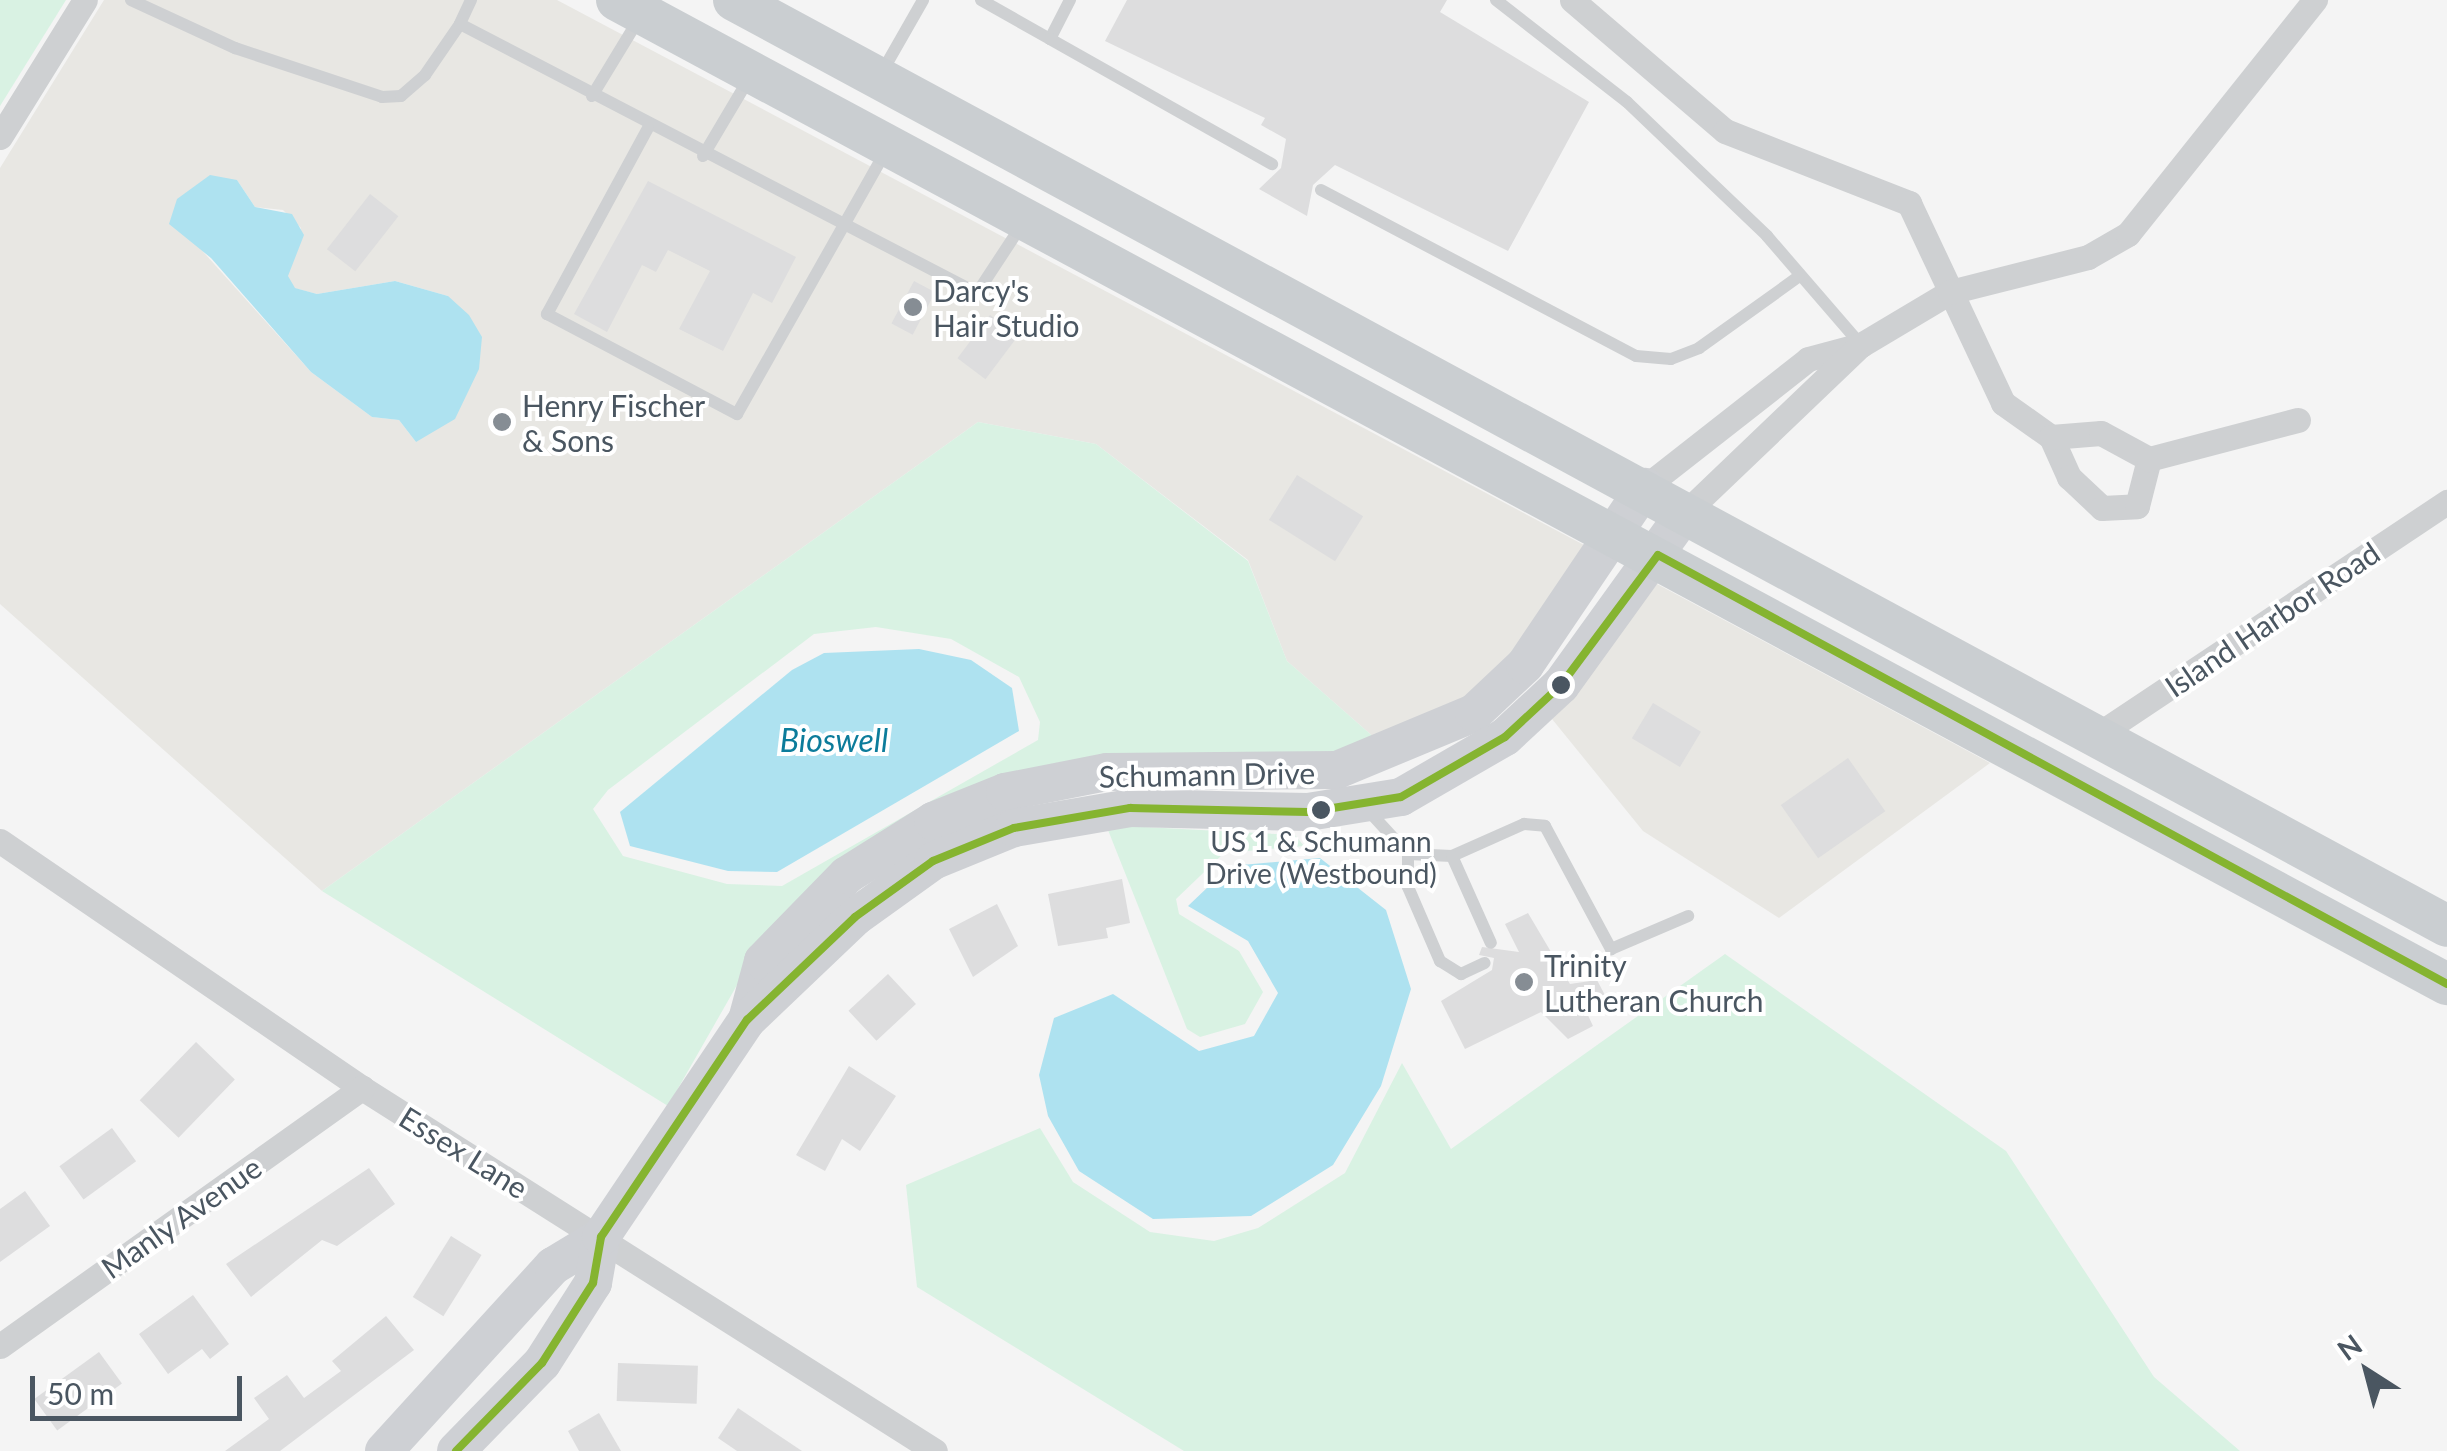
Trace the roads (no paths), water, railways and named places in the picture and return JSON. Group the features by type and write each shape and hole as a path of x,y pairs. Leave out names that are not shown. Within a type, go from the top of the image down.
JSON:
{"main road":[{"path":"734,0 1644,486 2447,926"},
{"path":"630,6 1658,555 2447,984"}],"street":[{"path":"0,137 85,0"},
{"path":"1572,0 1725,131 1909,202 2002,403 2051,437 2069,477 2118,514 2146,490 2149,459"},
{"path":"1644,486 1808,360 1861,344 1950,292 2088,257 2128,234 2315,0"},
{"path":"1686,512 1861,344"},
{"path":"2051,437 2101,433 2149,459 2298,420"},
{"name":"Schumann Drive","path":"456,1451 542,1363 593,1283 601,1237 747,1020 763,961 847,875 933,821 1005,792 1106,772 1337,770 1474,713 1525,665 1644,486"},
{"name":"Island Harbor Road","path":"2096,736 2447,502"},
{"name":"Schumann Drive","path":"747,1020 796,983 855,917 932,861 1014,828 1130,808 1363,805 1400,796 1504,737 1561,685 1686,512"},
{"name":"Essex Lane","path":"0,841 362,1088 934,1451"},
{"name":"Manly Avenue","path":"0,1346 362,1088"},
{"name":"Schumann Drive","path":"391,1449 554,1266 601,1237"}],"lane":[{"path":"131,0 235,48 382,97 402,96 424,75 460,24 471,0"},
{"path":"878,77 923,0"},
{"path":"981,0 1272,164"},
{"path":"1050,39 1070,0"},
{"path":"1496,0 1627,102 1861,344"},
{"path":"592,96 630,6"},
{"path":"460,24 648,128 977,293 1026,218"},
{"path":"703,156 753,72"},
{"path":"648,128 547,314 737,414 889,145"},
{"path":"1321,190 1636,356 1671,359 1699,348 1798,277"},
{"path":"1337,770 1408,854 1408,888 1440,961 1462,974 1486,962"},
{"path":"1408,854 1452,856 1524,824 1544,826 1611,949 1688,916"},
{"path":"1452,856 1492,943"}],"water":[{"path":"210,175 237,180 255,207 292,214 304,235 288,276 295,288 317,294 395,281 448,296 469,315 482,337 479,369 455,419 416,442 399,420 372,417 311,372 211,258 169,224 177,199"},
{"name":"Bioswell","path":"919,649 971,660 1012,688 1019,731 777,872 728,871 630,846 620,812 792,670 824,653"},
{"path":"1320,858 1386,910 1411,989 1381,1086 1333,1165 1251,1216 1153,1219 1079,1171 1048,1116 1039,1075 1054,1018 1113,994 1199,1051 1254,1036 1278,993 1248,941 1188,906 1230,866"}],"place":[{"name":"Darcy's Hair Studio","path":"913,307"},
{"name":"Henry Fischer & Sons","path":"502,422"},
{"name":"US 1 & Schumann Drive (Westbound)","path":"1321,810"},
{"name":"Trinity Lutheran Church","path":"1524,982"}]}
